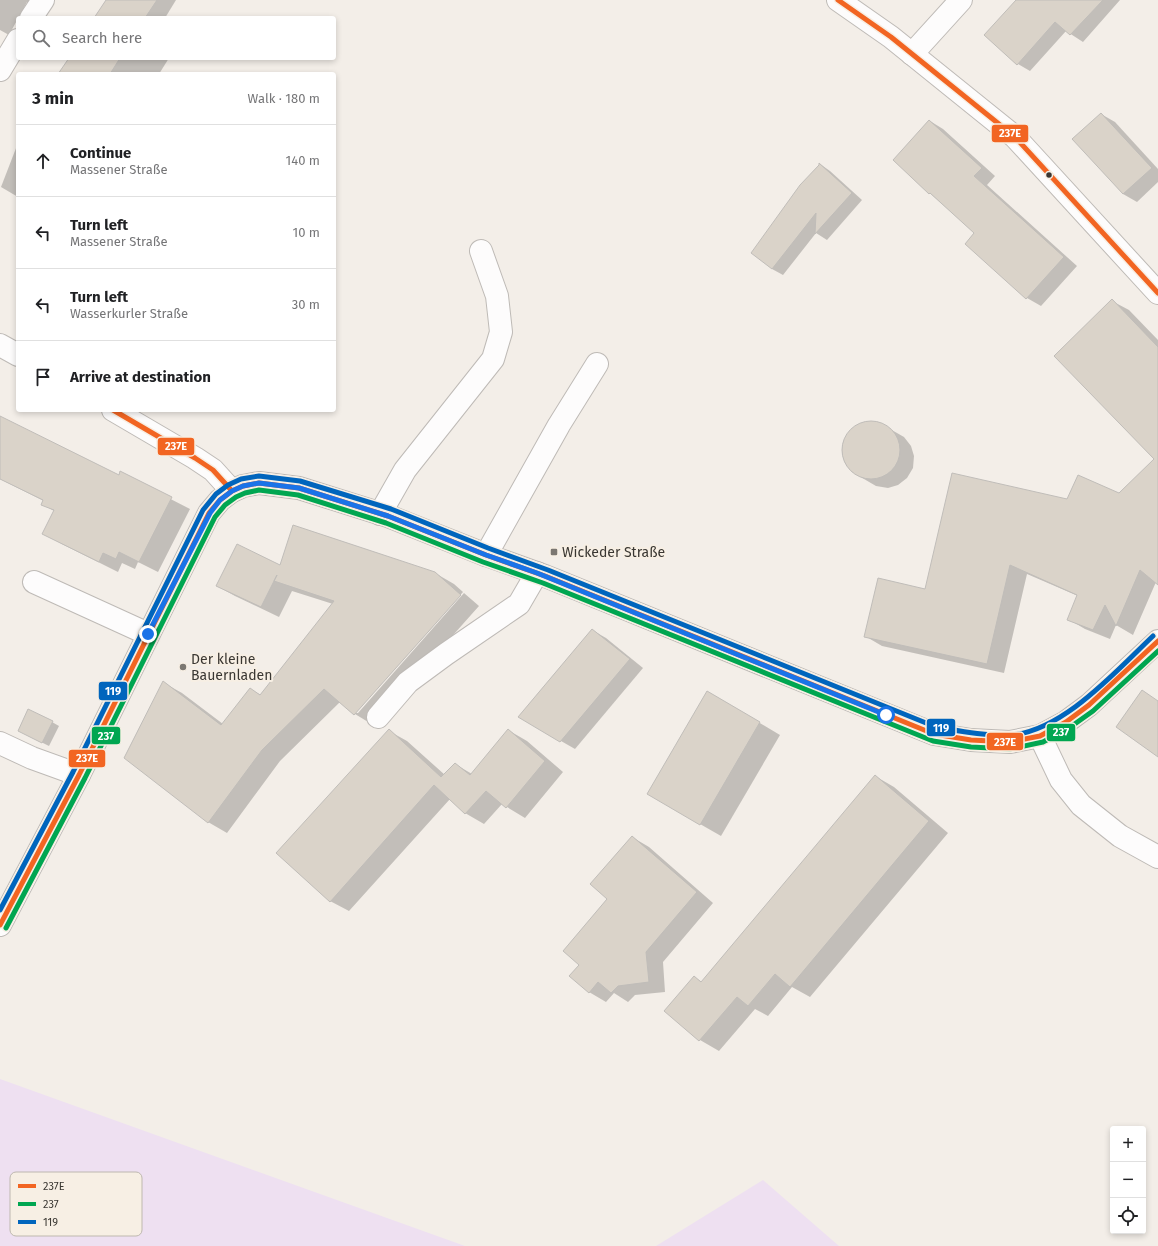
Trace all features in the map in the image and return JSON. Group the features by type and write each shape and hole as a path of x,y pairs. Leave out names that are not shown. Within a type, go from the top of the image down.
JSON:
{"main road":[{"path":"33,16 43,0"},
{"path":"838,0 891,37 1015,137 1158,293"},
{"path":"912,54 961,0"},
{"path":"0,70 16,43"},
{"path":"380,514 405,470 493,359 501,332 497,296 481,251"},
{"path":"0,345 16,354"},
{"path":"486,555 559,425 597,364"},
{"path":"116,412 214,470 232,491"},
{"path":"0,925 79,774 210,513 220,500 232,491 243,486 259,483 299,488 380,514 537,573 934,734 971,740 1010,742 1040,736 1066,722 1089,705 1158,641"},
{"path":"378,717 408,682 519,604 537,573"},
{"path":"34,582 148,634"},
{"path":"1040,736 1061,780 1081,805 1120,836 1158,857"},
{"path":"0,743 32,758 79,774"}],"shaded area":[{"path":"0,1079 465,1246 0,1246"},
{"path":"763,1180 839,1246 656,1246"}],"building":[{"path":"106,0 157,0 146,16 95,16"},
{"path":"1016,0 1103,0 1070,35 1055,22 1017,65 984,35"},
{"path":"68,60 119,60 111,72 59,72"},
{"path":"1101,113 1152,168 1123,194 1072,139"},
{"path":"929,120 982,168 974,176 1064,257 1026,299 965,244 974,233 893,160"},
{"path":"819,163 852,193 815,234 816,213 772,269 751,253 800,185 819,165"},
{"path":"1112,299 1158,347 1158,585 1140,570 1116,626 1105,605 1093,630 1067,620 1077,595 1010,565 987,664 864,637 878,578 925,589 952,473 1067,499 1078,475 1119,493 1154,459 1054,356"},
{"path":"0,416 119,475 120,471 172,497 139,562 119,552 116,559 103,553 99,562 42,534 54,510 41,505 43,500 0,479"},
{"path":"865,421 877,421 892,429 900,444 900,456 892,471 877,479 865,479 850,471 842,456 842,444 850,429"},
{"path":"293,525 435,572 461,595 354,715 324,689 262,750 208,823 124,758 163,681 221,725 250,688 260,695 334,601 274,581 261,607 216,586 237,544 280,565"},
{"path":"592,629 630,659 560,742 518,717"},
{"path":"1142,690 1158,701 1158,757 1116,727"},
{"path":"707,691 760,722 700,825 647,794"},
{"path":"28,709 53,721 42,743 18,731"},
{"path":"389,729 441,777 455,763 470,775 508,729 545,761 506,808 486,791 465,814 434,785 330,902 276,853"},
{"path":"875,775 929,821 790,987 775,974 748,1006 737,997 699,1041 664,1011 694,976 701,982"},
{"path":"632,836 697,892 646,952 649,982 618,986 611,993 598,982 589,993 569,976 579,965 563,951 607,899 590,884"}],"transit line":[{"name":"237E","path":"838,0 891,37 1015,137 1158,293"},
{"name":"237E","path":"116,412 213,470 232,491"},
{"name":"119","path":"0,910 73,772 203,510 216,494 228,485 241,479 259,476 300,481 391,509 488,548 548,570 936,727 963,732 1008,735 1028,732 1048,724 1087,698 1153,636"},
{"name":"237E","path":"0,925 79,775 209,513 220,500 232,491 243,486 259,483 299,488 388,516 486,555 545,576 934,734 971,740 1010,742 1040,736 1066,722 1089,705 1158,641"},
{"name":"237","path":"6,928 85,778 215,517 225,505 236,497 245,493 259,490 298,495 386,523 483,562 543,583 933,741 971,747 1010,749 1043,742 1069,728 1093,711 1158,651"}],"place":[{"name":"Wickeder Straße","path":"554,552"},
{"name":"Der kleine Bauernladen","path":"183,667"}],"route":[{"path":"148,634 210,513 220,500 232,491 243,486 259,483 299,488 388,516 486,555 537,573 886,715"}]}
